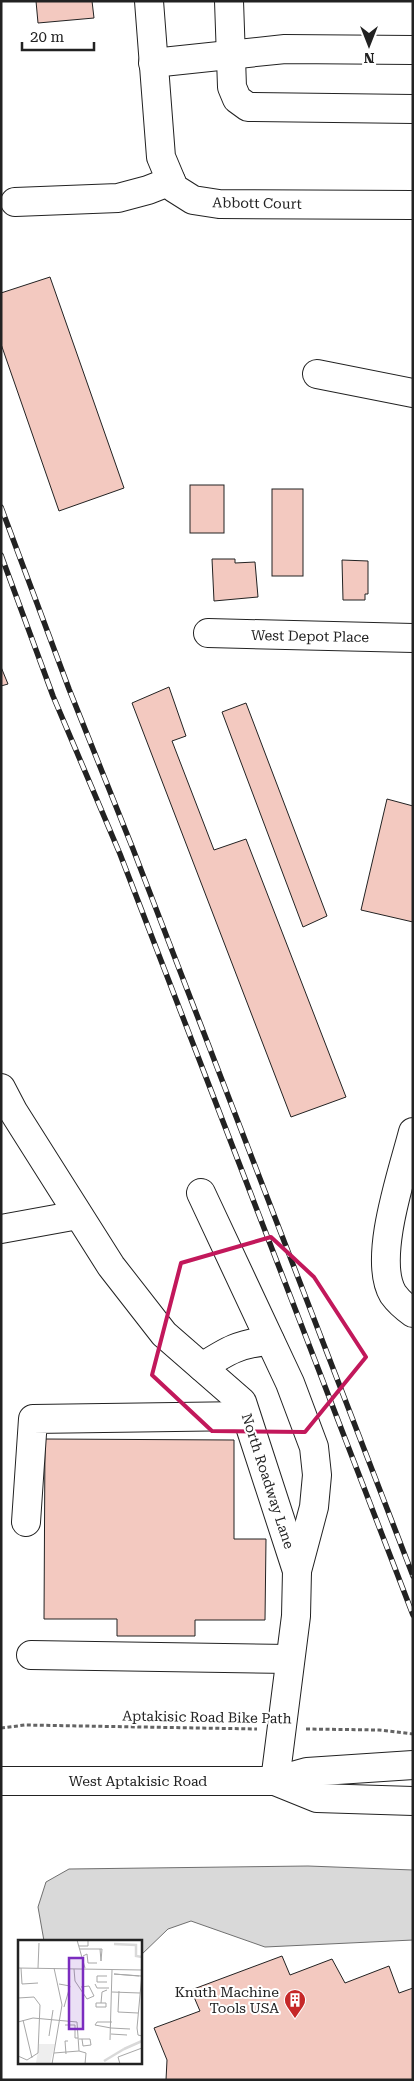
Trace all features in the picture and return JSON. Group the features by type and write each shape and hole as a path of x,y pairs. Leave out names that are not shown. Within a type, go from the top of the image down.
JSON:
{"street":[{"name":"Abbott Court","path":"149,1 161,157 174,188 193,200 219,204 413,205"},
{"path":"229,1 229,54 232,87 237,100 248,108 413,109"},
{"path":"153,63 285,49 413,50"},
{"path":"15,202 118,198 148,190 171,181"},
{"path":"316,374 413,393"},
{"name":"West Depot Place","path":"208,633 413,638"},
{"name":"North Roadway Lane","path":"7,1100 111,1266 164,1334 242,1402 297,1570 296,1616 280,1729 275,1781"},
{"path":"413,1132 387,1236 386,1267 393,1294 413,1313"},
{"path":"201,1193 290,1382 314,1447 318,1475 314,1507 297,1570"},
{"path":"1,1229 78,1215"},
{"path":"202,1367 231,1348 248,1342 270,1341"},
{"path":"26,1522 33,1419 246,1416"},
{"path":"31,1655 290,1659"},
{"name":"West Aptakisic Road","path":"1,1781 275,1781 307,1772 413,1765"},
{"name":"West Aptakisic Road","path":"275,1781 317,1798 413,1801"}],"path":[{"name":"Aptakisic Road Bike Path","path":"1,1728 25,1726 379,1730 413,1734"}],"highlighted area":[{"path":"271,1237 314,1277 366,1357 305,1432 212,1431 152,1375 181,1263"}],"shaded area":[{"path":"308,1866 413,1870 413,1940 265,1947 191,1921 168,1929 141,1955 141,1940 44,1940 38,1907 46,1882 69,1869"}],"building":[{"path":"36,1 92,1 94,18 38,23"},
{"path":"50,277 124,488 59,511 1,344 1,293"},
{"path":"190,485 224,485 224,533 190,533"},
{"path":"272,489 303,489 303,576 272,576"},
{"path":"212,559 235,559 235,563 255,562 258,597 214,601"},
{"path":"342,560 368,561 368,594 365,594 365,600 343,600"},
{"path":"1,667 8,684 1,686"},
{"path":"169,687 186,736 172,741 214,850 246,839 346,1097 291,1117 132,703"},
{"path":"246,703 327,916 303,927 222,712"},
{"path":"387,799 413,806 413,922 361,910"},
{"path":"45,1439 234,1440 234,1539 266,1539 265,1620 195,1620 195,1636 117,1636 117,1619 44,1619"},
{"name":"Knuth Machine Tools USA","path":"282,1956 290,1975 332,1959 345,1983 389,1966 399,1993 413,1988 413,2080 166,2080 167,2060 154,2028 200,2011 191,1990"}],"railway":[{"path":"1,507 69,689 133,849 413,1576"},
{"path":"1,555 53,696 120,854 413,1615"}],"place":[{"name":"Knuth Machine Tools USA","path":"295,2019"}]}
